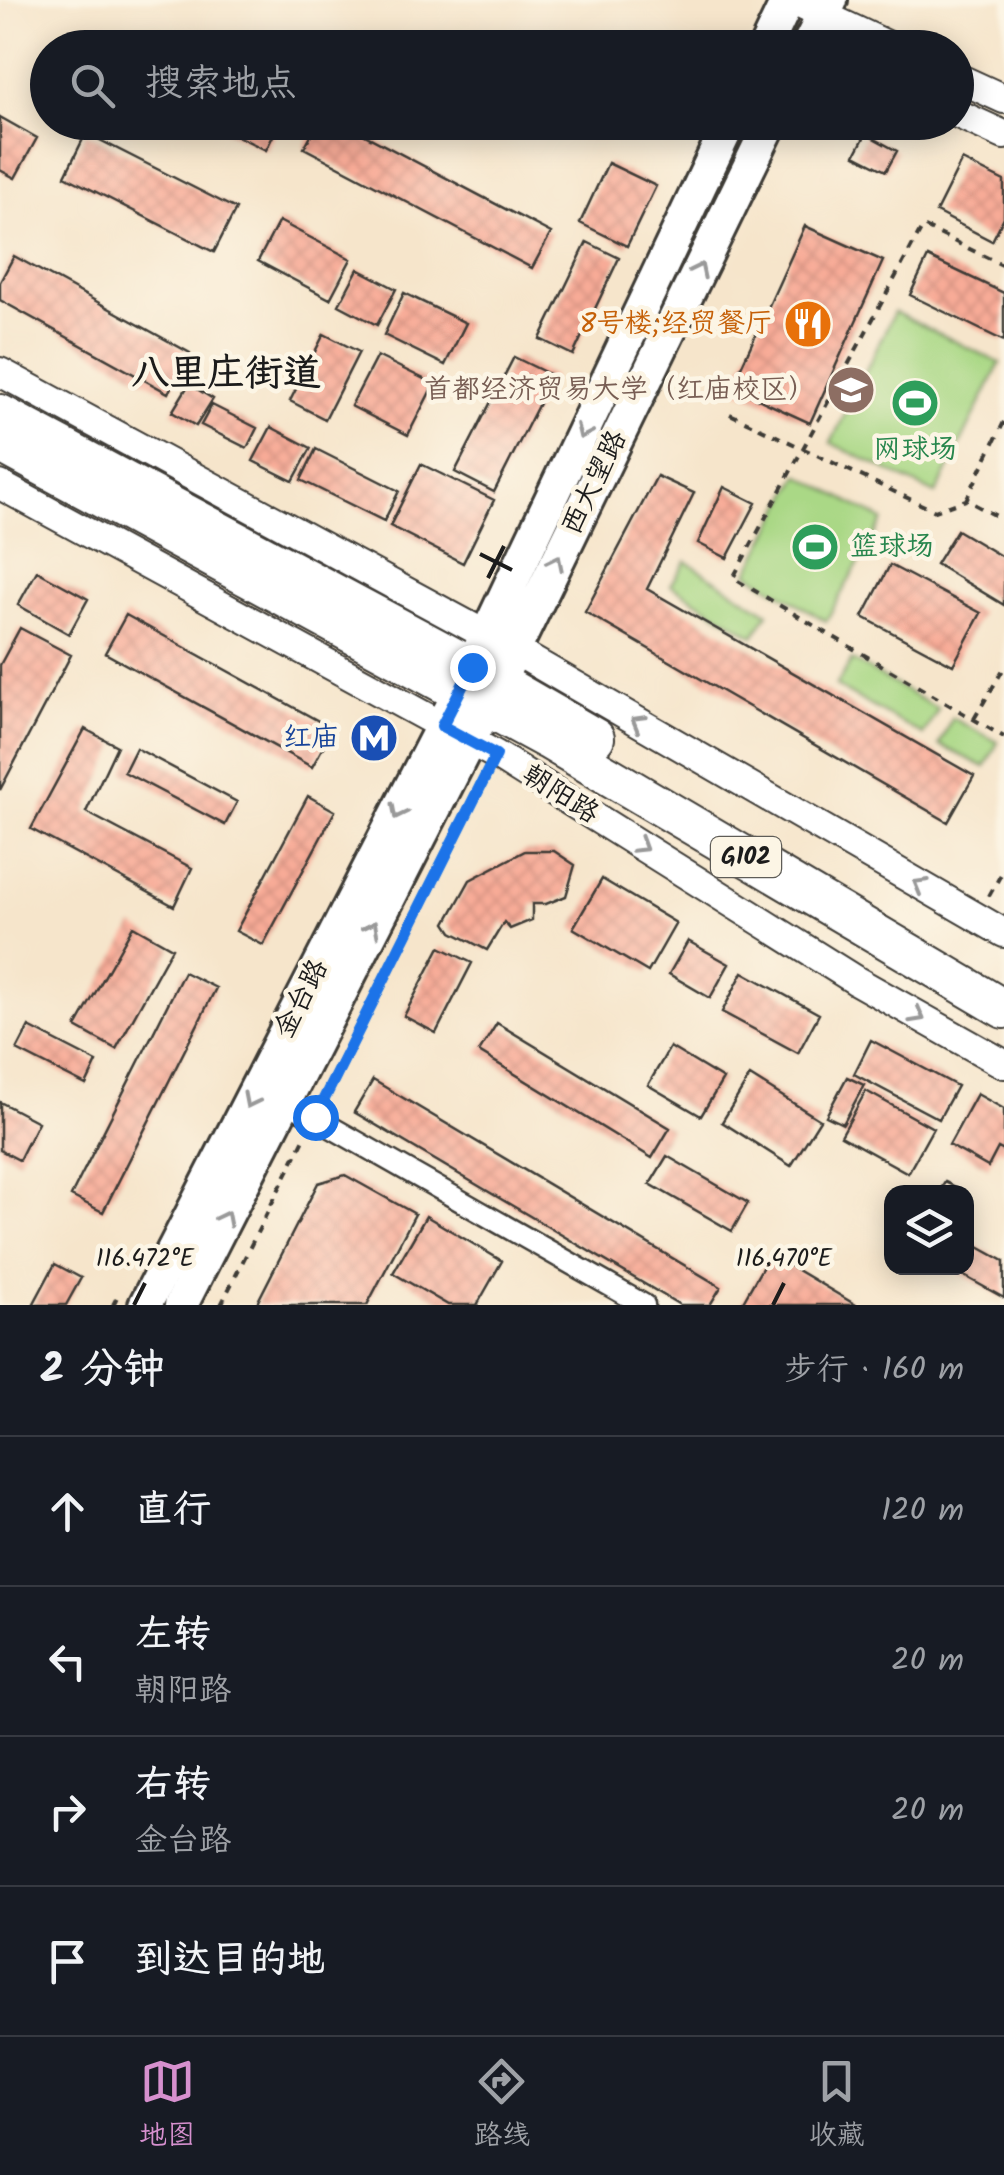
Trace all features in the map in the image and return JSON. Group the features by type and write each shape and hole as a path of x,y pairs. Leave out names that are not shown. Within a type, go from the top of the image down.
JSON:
{"highway":[{"name":"朝阳路","path":"0,414 1004,1009"},
{"name":"朝阳路","path":"0,444 480,695 1004,980"}],"main road":[{"name":"西大望路","path":"480,695 722,140"},
{"name":"西大望路","path":"480,695 761,140"},
{"name":"金台路","path":"181,1305 285,1101 480,695"},
{"name":"金台路","path":"146,1305 480,695"}],"street":[{"path":"780,19 814,30"},
{"path":"974,85 1004,99"},
{"path":"974,121 1004,135"},
{"name":"朝阳路","path":"0,372 480,695 855,980 1004,1064"},
{"name":"朝阳路","path":"0,485 480,695 1004,934"},
{"path":"285,1101 644,1305"}],"path":[{"path":"1004,266 923,226 732,578 1004,737"},
{"path":"730,414 934,511 966,500 1004,422"},
{"path":"966,500 1004,520"},
{"path":"974,720 1004,668"},
{"path":"220,1305 315,1117 480,695"},
{"path":"976,918 1004,869"}],"green space":[{"name":"网球场","path":"894,312 1000,363 936,494 831,443"},
{"name":"篮球场","path":"799,475 883,520 826,621 748,573"},
{"path":"686,561 768,613 754,636 671,585"},
{"path":"852,660 938,709 923,735 836,686"},
{"path":"952,718 998,742 985,767 939,745"}],"building":[{"path":"0,117 30,134 30,140 36,140 15,178 0,170"},
{"path":"83,140 100,140 236,209 214,252 65,176"},
{"path":"246,140 271,140 266,150"},
{"path":"308,140 374,140 551,233 532,268 304,148"},
{"path":"863,140 877,140 897,151 886,171 855,155"},
{"path":"962,160 1004,181 1004,217 992,241 936,212"},
{"path":"608,163 656,186 627,246 580,223"},
{"path":"279,221 351,259 330,299 258,261"},
{"name":"8号楼;经贸餐厅","path":"805,226 883,261 810,423 732,387"},
{"path":"587,242 619,258 573,355 540,339"},
{"path":"14,256 190,353 168,393 0,300 0,282"},
{"path":"928,257 1004,293 1004,341 910,295"},
{"path":"358,269 396,289 377,325 339,305"},
{"path":"404,293 466,323 445,365 384,335"},
{"path":"324,334 359,352 325,419 290,401"},
{"path":"377,356 434,384 408,435 351,406"},
{"path":"514,357 553,376 494,492 455,472"},
{"path":"189,384 213,399 196,426 172,412"},
{"path":"212,405 257,428 247,448 201,425"},
{"path":"271,427 311,448 293,481 253,461"},
{"path":"316,449 399,491 384,521 301,480"},
{"path":"421,464 494,500 463,563 390,526"},
{"path":"657,476 694,493 647,589 974,776 948,822 585,612"},
{"path":"724,487 756,503 727,558 698,543"},
{"path":"957,530 1004,558 1004,605 936,564"},
{"path":"890,565 981,613 953,665 863,617"},
{"path":"37,571 88,599 69,634 18,605"},
{"path":"126,615 333,729 312,767 105,653"},
{"path":"20,628 71,655 0,790 0,665"},
{"path":"85,729 117,746 86,812 192,868 174,906 31,829"},
{"path":"136,748 237,802 225,825 124,772"},
{"path":"308,796 335,811 263,945 236,931"},
{"path":"525,851 554,851 575,865 566,896 546,904 532,904 532,920 510,929 504,922 487,950 452,932 446,923 470,880"},
{"path":"602,879 676,923 648,972 573,928"},
{"path":"133,926 172,948 116,1049 76,1027"},
{"path":"688,941 729,964 710,998 669,974"},
{"path":"440,947 472,963 436,1033 404,1016"},
{"path":"184,972 216,988 103,1212 71,1196"},
{"path":"743,972 819,1014 798,1053 722,1012"},
{"path":"497,1023 670,1128 652,1158 479,1052"},
{"path":"29,1027 97,1062 86,1085 17,1050"},
{"path":"871,1040 957,1086 939,1119 854,1074"},
{"path":"670,1047 723,1079 701,1116 648,1085"},
{"path":"750,1076 820,1120 791,1166 722,1122"},
{"path":"847,1077 864,1085 843,1124 826,1116"},
{"path":"373,1080 721,1287 710,1305 680,1305 354,1112"},
{"path":"866,1091 933,1128 908,1173 841,1136"},
{"path":"977,1094 1004,1109 1004,1151 998,1148 988,1167 949,1145"},
{"path":"0,1102 38,1122 19,1160 0,1150"},
{"path":"667,1156 748,1203 732,1231 650,1184"},
{"path":"345,1175 415,1214 367,1305 256,1305 318,1183"},
{"path":"426,1216 502,1261 477,1305 448,1305 393,1273"},
{"path":"974,1244 1004,1261 1004,1298 963,1275 974,1275"},
{"path":"770,1254 856,1305 741,1305"},
{"path":"55,1264 81,1278 66,1305 33,1305"}],"place":[{"name":"8号楼;经贸餐厅","path":"808,324"},
{"name":"首都经济贸易大学（红庙校区）","path":"851,390"},
{"name":"网球场","path":"915,403"},
{"name":"篮球场","path":"815,547"},
{"name":"红庙","path":"374,738"}],"district":[{"name":"八里庄街道","path":"226,375"}],"route":[{"path":"315,1117 496,755 442,726 472,667"}]}
